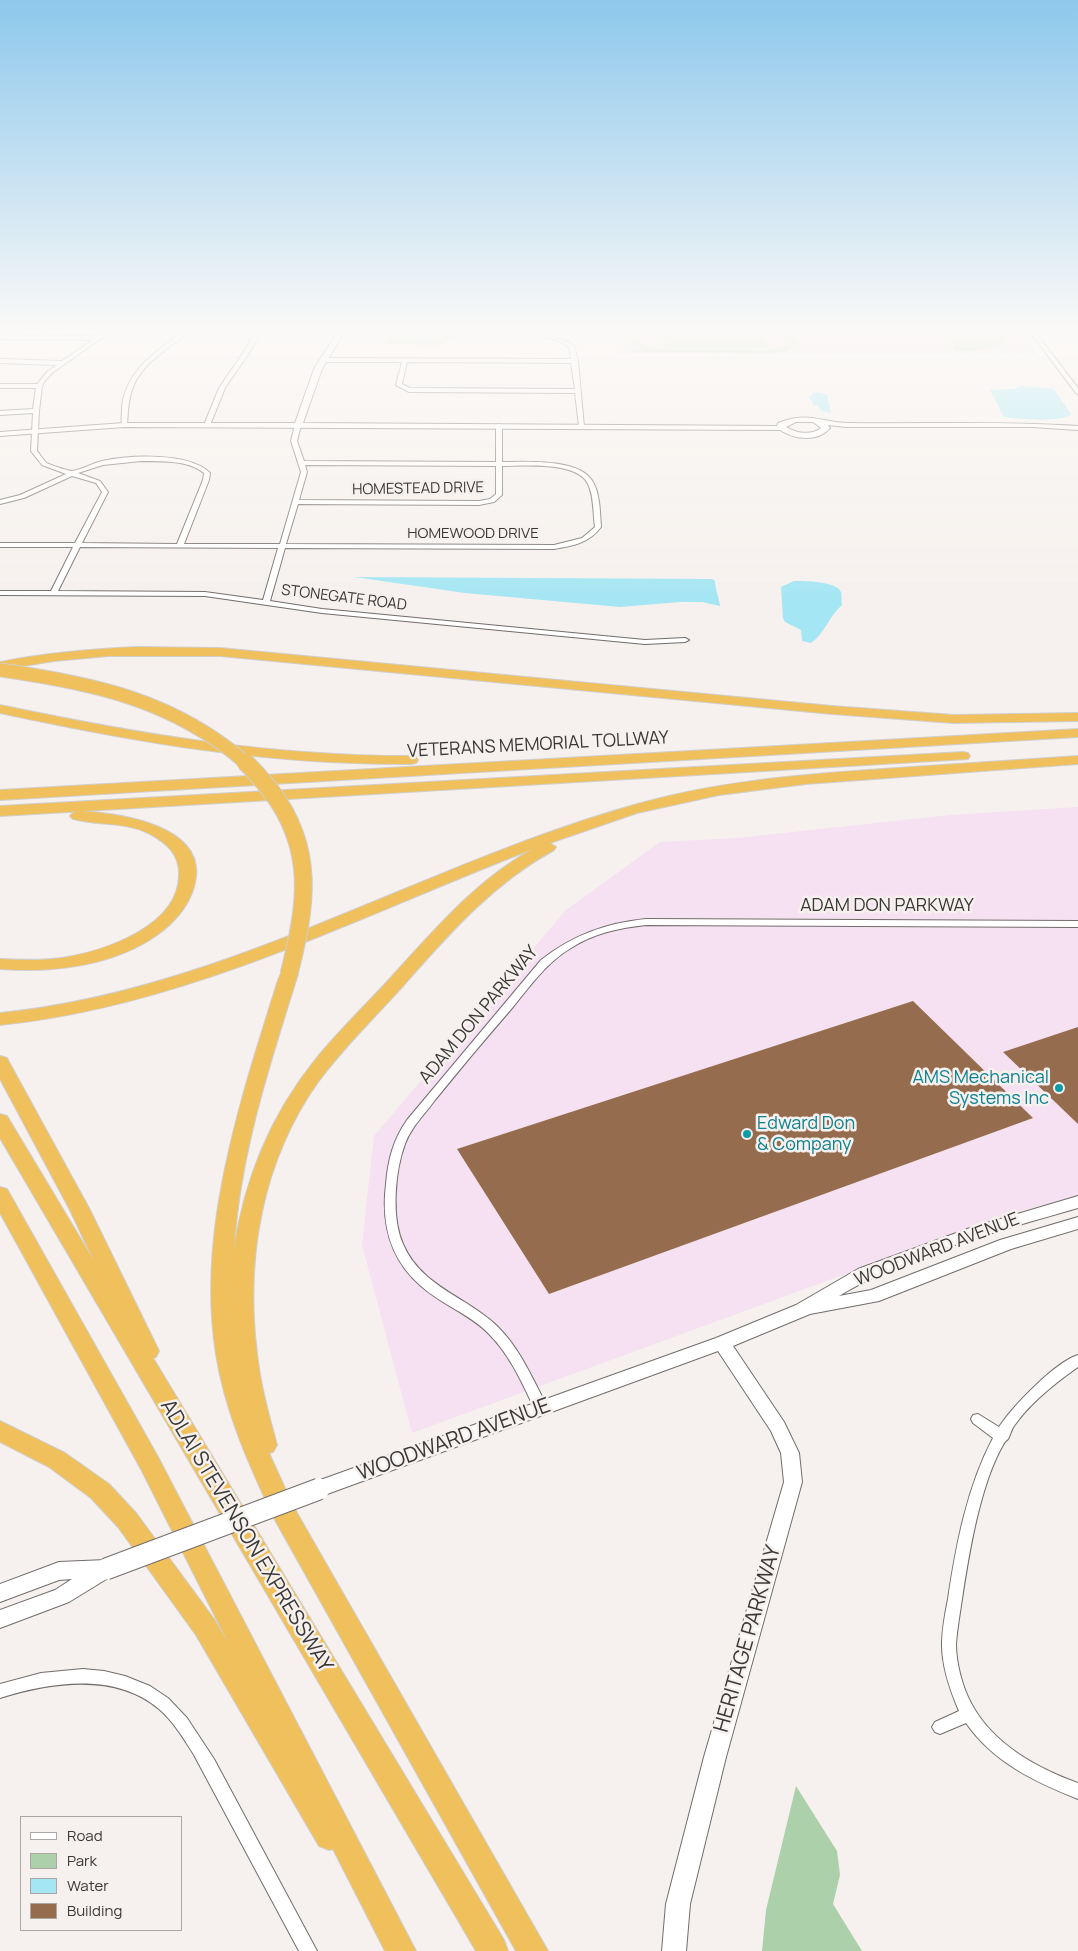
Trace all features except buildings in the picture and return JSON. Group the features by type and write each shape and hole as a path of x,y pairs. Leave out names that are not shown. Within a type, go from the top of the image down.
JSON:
{"highway":[{"path":"0,668 48,657 95,653 159,650 220,652 832,710 954,718 1078,717"},
{"path":"0,668 78,682 120,693 151,704 190,722 236,753 254,770 268,786 288,818 301,852 304,879 303,915 289,974 249,1102 225,1225 222,1273 224,1331 243,1416 257,1456 284,1512 533,1951"},
{"path":"5,711 154,739 262,755 304,759 370,761 575,756 618,760"},
{"name":"VETERANS MEMORIAL TOLLWAY","path":"0,795 1078,733"},
{"name":"VETERANS MEMORIAL TOLLWAY","path":"0,811 1078,749"},
{"path":"0,1019 117,1000 196,976 308,935 485,862 567,831 633,809 701,792 746,785 1078,760"},
{"path":"284,1512 252,1398 246,1369 241,1304 242,1271 251,1212 264,1168 286,1118 301,1093 327,1058 470,902 512,868 544,849 633,809"},
{"path":"0,817 93,817 117,819 138,824 157,832 172,842 183,854 189,871 186,893 172,912 150,932 121,948 91,958 53,965 0,964"},
{"path":"0,1062 80,1210 196,1450"},
{"name":"ADLAI STEVENSON EXPRESSWAY","path":"0,1121 493,1951"},
{"path":"0,1194 150,1464 399,1951"},
{"path":"0,1431 57,1460 100,1491 127,1520 205,1627 399,1951"}],"street":[{"path":"35,419 34,452 44,464 98,482 105,492 54,592"},
{"path":"124,425 125,419"},
{"path":"207,425 209,419"},
{"path":"266,602 304,472 294,440 300,419"},
{"path":"581,419 582,426"},
{"path":"782,427 795,419"},
{"path":"809,419 846,425 1032,425 1078,428"},
{"path":"820,422 826,428 821,433"},
{"path":"0,434 124,425 782,427 800,435 852,429 1034,431 1058,428"},
{"name":"HOMESTEAD DRIVE","path":"296,502 486,502 496,499 500,495 498,426"},
{"path":"0,502 17,498 86,467 129,460 181,461 200,466 206,473 206,480 180,545"},
{"name":"HOMEWOOD DRIVE","path":"0,545 554,547 579,542 591,537 598,527 593,483 589,477 569,467 547,464 302,464"},
{"name":"STONEGATE ROAD","path":"0,593 205,594 322,611 645,642 685,640"},
{"name":"ADAM DON PARKWAY","path":"541,1408 510,1350 494,1330 476,1316 441,1295 418,1276 408,1264 394,1237 388,1208 394,1162 404,1134 449,1075 550,957 571,942 588,934 620,925 646,922 1078,924"},
{"name":"WOODWARD AVENUE","path":"0,1619 62,1596 106,1568 722,1343 802,1310 864,1273 984,1229 1078,1202"},
{"name":"WOODWARD AVENUE","path":"802,1310 873,1296 1006,1244 1078,1223"},
{"name":"HERITAGE PARKWAY","path":"674,1951 678,1904 712,1766 793,1482 790,1453 778,1427 722,1343"},
{"path":"1078,1360 1066,1368 1010,1421 990,1458 976,1499 964,1553 951,1627 950,1656 961,1696 969,1714 986,1735 1035,1774 1078,1791"},
{"path":"978,1419 1002,1437"},
{"name":"WOODWARD AVENUE","path":"0,1593 59,1571 106,1568"},
{"path":"0,1691 25,1682 60,1676 89,1677 120,1682 139,1689 164,1704 199,1750 308,1951"},
{"path":"940,1727 969,1714"}],"shaded area":[{"path":"1078,807 1078,1196 1012,1213 412,1433 362,1245 374,1136 566,910 660,842 737,838 950,815"}],"green space":[{"path":"796,1786 837,1851 840,1875 833,1904 862,1951 762,1951 766,1910"}],"water":[{"path":"354,577 712,579 715,581 720,606 702,602 680,602 620,607 465,593"},
{"path":"794,581 827,584 838,588 841,592 842,605 811,643 802,641 801,630 785,622 783,618 781,587"}],"place":[{"name":"AMS Mechanical Systems Inc","path":"1059,1088"},
{"name":"Edward Don & Company","path":"747,1134"}]}
